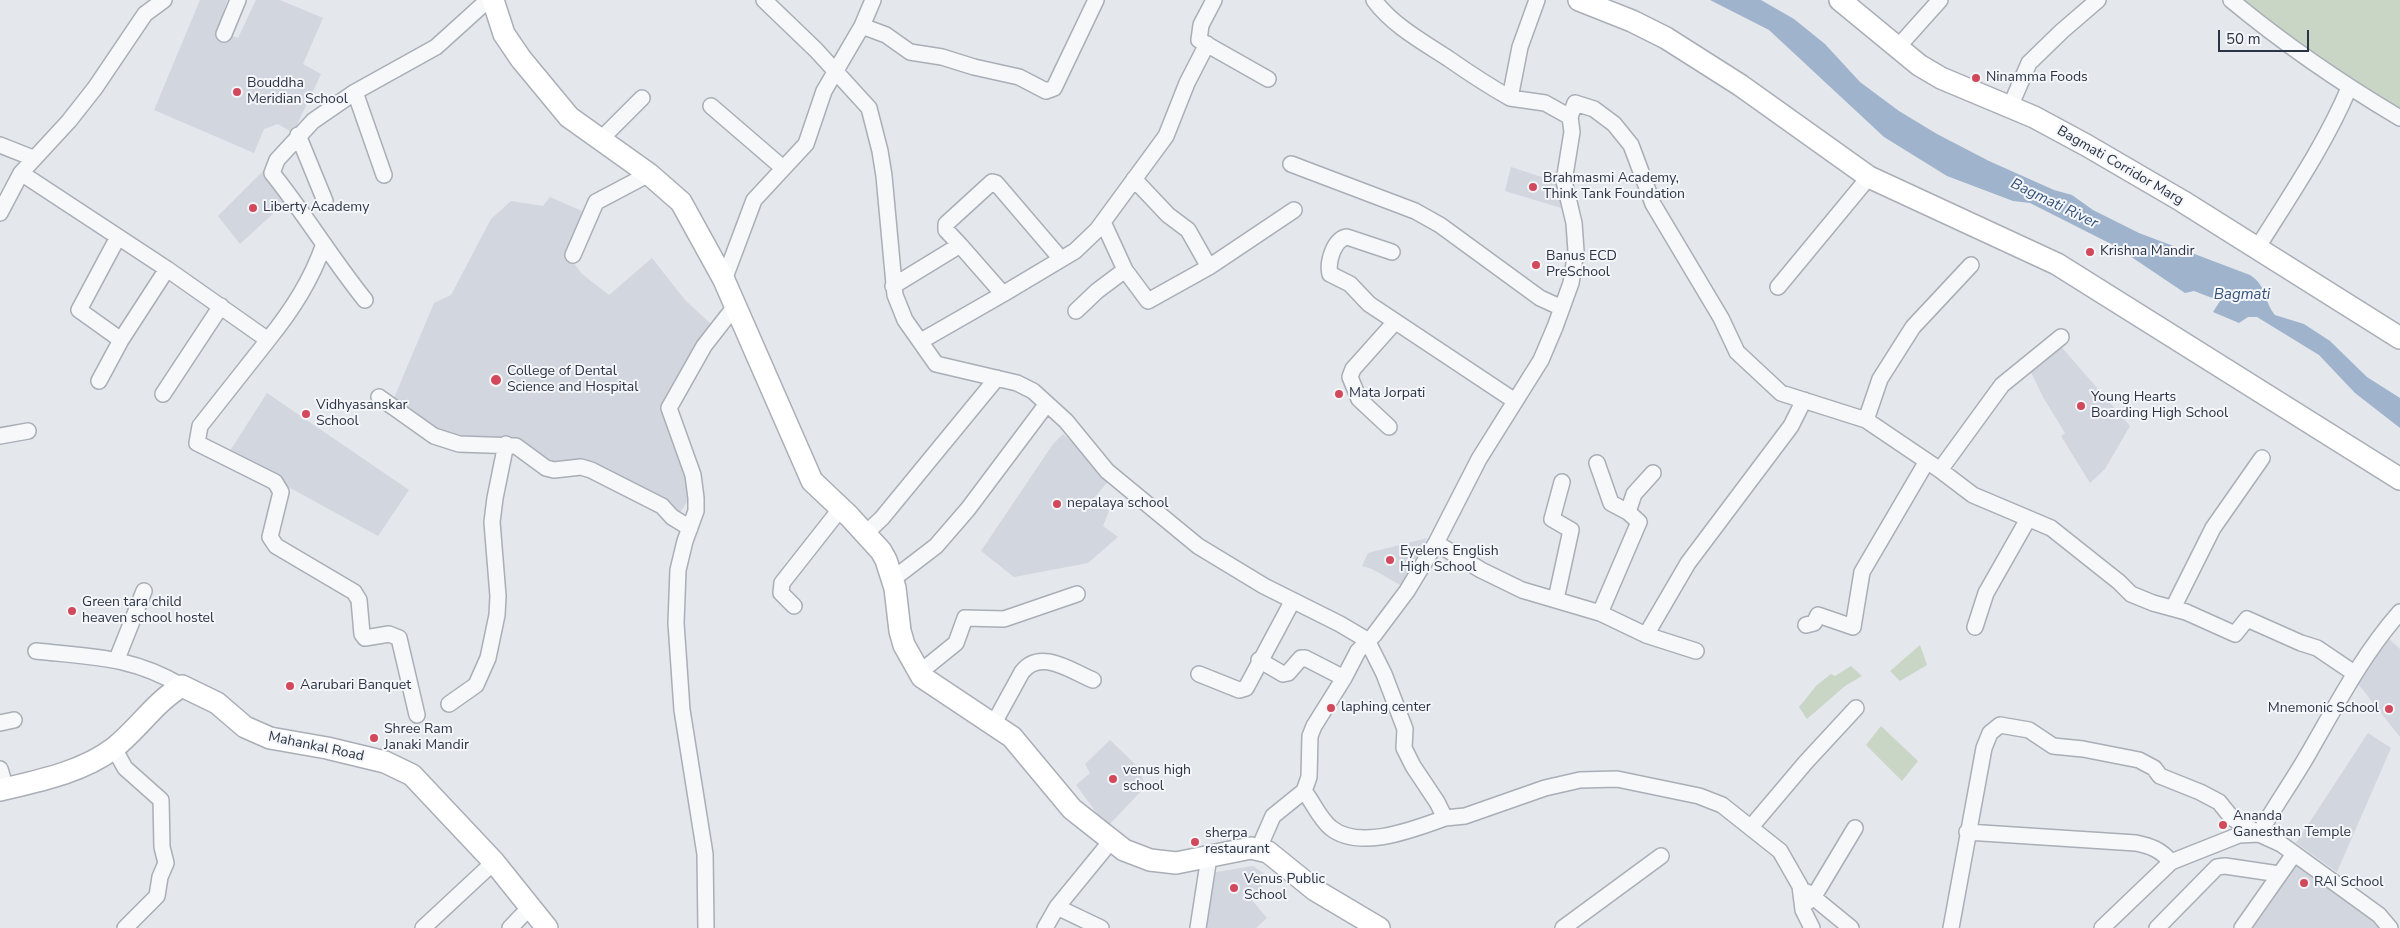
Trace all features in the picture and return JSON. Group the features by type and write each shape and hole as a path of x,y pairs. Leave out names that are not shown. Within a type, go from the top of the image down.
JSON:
{"main road":[{"path":"493,0 504,34 521,59 569,117 649,174 681,202 736,305 812,481 881,550 893,579 900,631 919,673 929,683 1012,737 1072,809 1111,842 1136,856 1176,863 1250,848 1260,848 1268,852 1315,890 1379,928"},
{"path":"1580,0 1632,21 1674,43 1740,85 1869,177 2058,264 2400,479"},
{"name":"Bagmati Corridor Marg","path":"1840,0 1919,65 1941,78 2010,106 2102,154 2182,201 2256,250 2301,274 2400,338"},
{"path":"3,789 71,769 114,748 168,694 182,686"},
{"name":"Mahankal Road","path":"182,686 217,703 245,727 270,738 328,748 385,762 412,775 494,862 547,928"}],"street":[{"path":"0,212 21,173 69,121 95,88 145,14 164,0"},
{"path":"224,34 238,0"},
{"path":"365,300 328,254 324,244 272,173 277,160 298,135 313,122 355,92 436,46 488,0"},
{"path":"764,0 869,108 876,132 884,176 893,286 905,320 936,364 997,378 1033,390 1046,405 1066,421 1107,471 1198,546 1292,602 1334,620 1367,640 1384,674 1405,729 1404,748 1413,766 1438,802 1445,818"},
{"path":"724,280 754,200 806,144 824,91 862,26 873,0"},
{"path":"862,26 886,35 910,52 942,57 967,66 1020,77 1046,91 1054,88 1096,0"},
{"path":"1214,0 1201,24 1199,40 1268,79"},
{"path":"1374,0 1386,15 1412,35 1484,83 1510,98 1545,103 1570,118"},
{"path":"1510,98 1520,47 1537,0"},
{"path":"1898,48 1940,0"},
{"path":"2010,106 2029,63 2098,0"},
{"path":"2231,0 2349,88 2400,118"},
{"path":"921,341 1074,251 1102,222 1166,136 1186,83 1206,44"},
{"path":"2256,250 2302,177 2341,107 2349,88"},
{"path":"355,92 384,175"},
{"path":"600,140 642,98"},
{"path":"1260,848 1273,816 1304,791 1309,777 1310,736 1314,726 1344,678 1358,651 1408,591 1436,543 1479,459 1541,360 1571,283 1576,250 1574,223 1564,181 1572,132 1570,118 1575,103 1594,109 1614,124 1622,134 1639,164 1653,204 1721,318 1737,352 1781,393 1866,420 1940,470 1973,495 2051,528 2119,582 2131,594 2153,603 2173,608 2235,634 2247,619 2300,644 2317,648 2354,673"},
{"path":"711,106 783,168"},
{"path":"298,135 325,202"},
{"path":"0,145 33,158"},
{"path":"1291,164 1415,211 1440,225 1540,298 1562,308"},
{"path":"21,173 167,269 268,340"},
{"path":"573,255 596,202 649,174"},
{"path":"1778,287 1869,177"},
{"path":"1134,179 1168,214 1188,230 1209,267"},
{"path":"1003,294 946,230 946,224 992,182 996,183 1061,259"},
{"path":"1102,222 1125,270 1148,301 1209,267 1294,210"},
{"path":"118,237 79,310 121,340"},
{"path":"1392,252 1347,237 1342,238 1338,242 1328,266 1330,274 1350,284 1369,304 1515,401"},
{"path":"324,244 315,271 295,306 200,426 197,443 275,482 280,487 281,492 270,537 276,546 354,592 358,600 362,634 365,638 389,634 399,638 417,715"},
{"path":"893,286 960,245"},
{"path":"1866,420 1880,379 1912,326 1971,264"},
{"path":"99,381 121,340 167,269"},
{"path":"1076,311 1097,291 1125,270"},
{"path":"706,928 704,854 682,710 676,623 678,570 696,512 693,475 669,408 704,346 736,305"},
{"path":"163,394 221,306"},
{"path":"1389,427 1359,399 1350,377 1354,368 1395,322"},
{"path":"1940,470 2002,385 2061,337"},
{"path":"865,534 882,518 997,378"},
{"path":"380,397 434,436 460,444 506,444 520,448 546,468 554,470 581,467 591,470 662,506 672,517 690,528"},
{"path":"1646,635 1688,563 1791,426 1804,400"},
{"path":"893,579 936,546 968,509 1046,405"},
{"path":"0,436 28,430"},
{"path":"449,704 476,685 488,658 497,615 498,596 492,522 494,498 506,444"},
{"path":"2173,608 2213,528 2262,458"},
{"path":"1806,625 1814,623 1818,615 1853,627 1862,572 1927,461"},
{"path":"1597,463 1611,503 1628,512 1639,522 1600,613"},
{"path":"1628,512 1634,494 1653,473"},
{"path":"1556,599 1571,530 1552,519 1562,482"},
{"path":"794,606 781,593 782,583 841,508"},
{"path":"1975,627 1986,593 2028,519"},
{"path":"1436,543 1508,584 1600,613 1646,635 1696,651"},
{"path":"117,659 144,591"},
{"path":"919,673 956,643 966,618 1004,619 1077,594"},
{"path":"1198,674 1239,690 1246,688 1292,602"},
{"path":"2259,834 2303,764 2354,673 2379,635 2400,612"},
{"path":"36,651 117,659 157,671 182,686"},
{"path":"1260,660 1283,674 1288,672 1301,658 1304,658 1344,678"},
{"path":"994,724 1027,665 1036,661 1049,661 1093,680"},
{"path":"1752,827 1806,762 1856,708"},
{"path":"1951,928 1967,832 1984,748 1990,733 2000,725 2029,730 2053,746 2083,749 2139,760 2154,768 2160,776 2219,802 2232,818 2294,854 2379,915 2390,928"},
{"path":"114,748 126,768 161,800 162,847 166,863 160,877 157,896 125,928"},
{"path":"0,769 3,789"},
{"path":"1304,791 1329,826 1352,838 1397,834 1445,818 1465,816 1562,784 1598,779 1617,779 1706,798 1722,805 1780,851 1808,902 1812,928"},
{"path":"1808,902 1855,828"},
{"path":"1967,832 2136,843 2148,846 2164,854 2171,862"},
{"path":"2102,928 2171,862 2239,835 2259,834"},
{"path":"1045,928 1057,907 1111,842"},
{"path":"2242,928 2294,854"},
{"path":"1563,928 1661,856"},
{"path":"1198,928 1209,857"},
{"path":"423,928 494,862"},
{"path":"2158,928 2217,867 2224,866 2279,874"},
{"path":"1808,902 1851,928"},
{"path":"510,928 530,907"},
{"path":"1057,907 1102,928"}],"shaded area":[{"name":"Bouddha Meridian School","path":"200,0 227,0 218,31 238,38 256,0 280,0 323,18 303,64 321,74 293,133 278,124 264,129 254,153 154,110"},
{"name":"Brahmasmi Academy, Think Tank Foundation","path":"1511,167 1560,183 1561,208 1505,191"},
{"name":"Liberty Academy","path":"264,170 288,200 240,244 218,216"},
{"path":"550,197 582,211 568,255 582,274 609,295 652,258 685,300 713,326 664,406 691,495 678,516 669,505 550,463 512,437 452,438 394,398 434,303 451,295 491,219 511,201 543,206"},
{"name":"Young Hearts Boarding High School","path":"2059,344 2130,426 2105,469 2090,483 2061,436 2065,433 2043,397 2029,368"},
{"path":"267,393 409,490 378,536 228,454"},
{"name":"nepalaya school","path":"1063,434 1111,478 1094,498 1109,511 1103,526 1118,537 1088,563 1014,577 981,551 1053,444"},
{"name":"Eyelens English High School","path":"1427,538 1402,586 1372,569 1362,566 1368,553"},
{"name":"Mnemonic School","path":"2385,635 2400,649 2400,737 2355,680"},
{"path":"2368,733 2391,748 2337,872 2296,843"},
{"name":"venus high school","path":"1110,740 1140,769 1145,787 1107,827 1076,785 1090,773 1085,764"},
{"name":"RAI School","path":"2296,858 2360,908 2379,928 2249,928"},
{"name":"Venus Public School","path":"1253,866 1270,878 1250,898 1267,918 1256,928 1201,928 1210,873"}],"green space":[{"path":"2240,0 2400,0 2400,114 2375,99"},
{"path":"1920,645 1927,665 1900,681 1890,671"},
{"path":"1851,666 1862,676 1845,686 1807,719 1799,707 1817,685 1831,674 1835,676"},
{"path":"1881,726 1918,761 1902,781 1866,745"}],"water":[{"name":"Bagmati","path":"1710,0 1761,0 1794,19 1825,44 1860,82 1899,111 1937,134 1989,161 2054,190 2072,195 2093,210 2139,233 2250,275 2260,284 2275,315 2304,324 2330,341 2367,377 2400,398 2400,428 2355,393 2319,355 2257,317 2248,317 2239,323 2213,312 2220,301 2194,291 2185,293 2115,246 2030,203 2013,201 1947,176 1884,137 1769,30"}],"place":[{"name":"Ninamma Foods","path":"1976,78"},
{"name":"Bouddha Meridian School","path":"237,92"},
{"name":"Brahmasmi Academy, Think Tank Foundation","path":"1533,187"},
{"name":"Liberty Academy","path":"253,208"},
{"name":"Krishna Mandir","path":"2090,252"},
{"name":"Banus ECD PreSchool","path":"1536,265"},
{"name":"College of Dental Science and Hospital","path":"496,380"},
{"name":"Mata Jorpati","path":"1339,394"},
{"name":"Young Hearts Boarding High School","path":"2081,406"},
{"name":"Vidhyasanskar School","path":"306,414"},
{"name":"nepalaya school","path":"1057,504"},
{"name":"Eyelens English High School","path":"1390,560"},
{"name":"Green tara child heaven school hostel","path":"72,611"},
{"name":"Aarubari Banquet","path":"290,686"},
{"name":"laphing center","path":"1331,708"},
{"name":"Mnemonic School","path":"2389,709"},
{"name":"Shree Ram Janaki Mandir","path":"374,738"},
{"name":"venus high school","path":"1113,779"},
{"name":"Ananda Ganesthan Temple","path":"2223,825"},
{"name":"sherpa restaurant","path":"1195,842"},
{"name":"RAI School","path":"2304,883"},
{"name":"Venus Public School","path":"1234,888"}],"water label":[{"name":"Bagmati River","path":"2054,204"}]}
